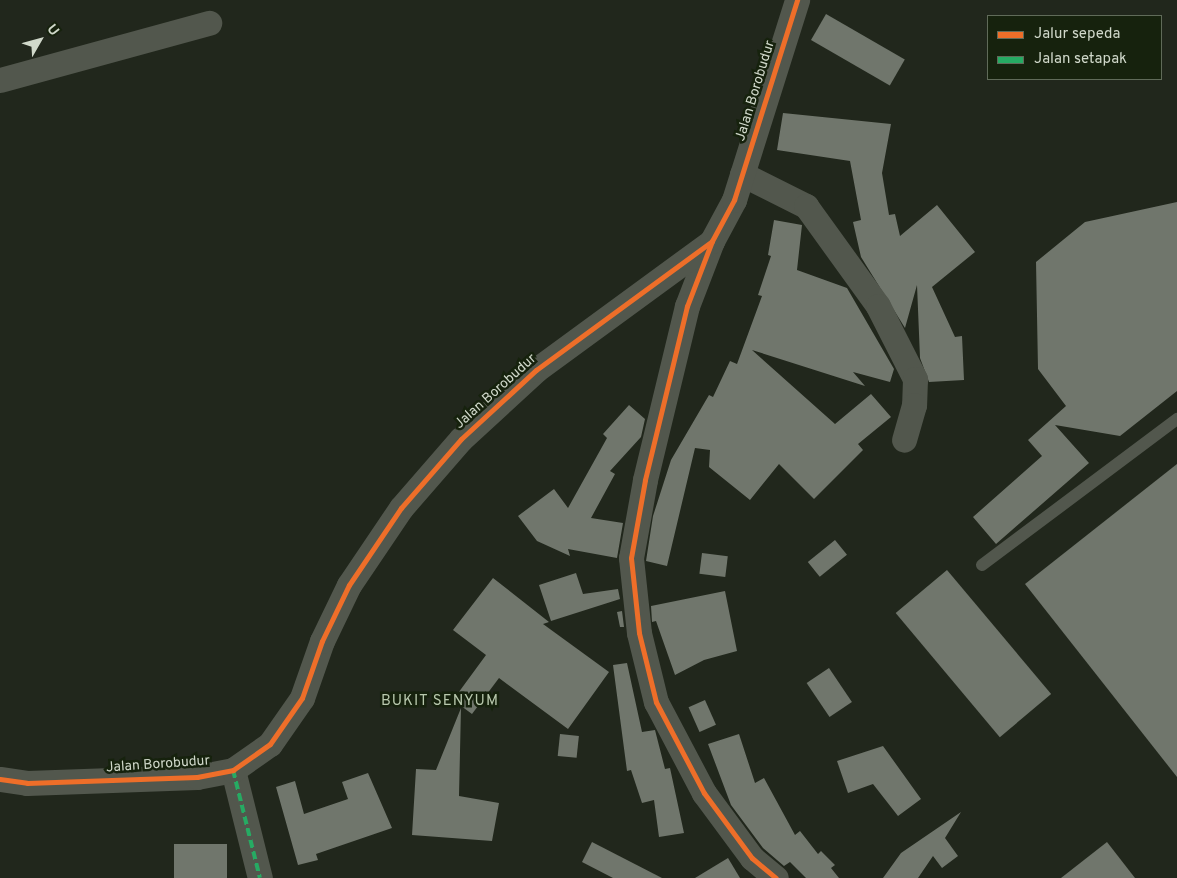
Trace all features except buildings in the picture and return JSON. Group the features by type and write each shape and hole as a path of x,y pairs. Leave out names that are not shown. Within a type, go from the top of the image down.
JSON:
{"street":[{"name":"Jalan Borobudur","path":"0,779 27,784 197,777 233,770 270,744 302,698 322,641 349,585 401,508 461,439 536,370 712,241 742,174 798,0"},
{"path":"0,80 209,23"},
{"path":"742,174 776,187 806,206 823,224 878,306 915,379 914,405 904,440"},
{"path":"712,241 688,306 645,480 631,558 639,633 656,702 748,878"},
{"path":"233,770 260,878"},
{"path":"704,793 752,858 776,878"}],"lane":[{"path":"982,565 1177,419"}],"marked path":[{"path":"233,770 260,878"}],"cycle path":[{"path":"0,779 27,783 197,777 233,770 270,744 302,698 322,641 349,585 401,508 461,439 536,370 712,241 734,200 797,0"},
{"path":"712,241 687,306 645,480 631,558 639,633 656,702 704,793 752,858 776,878"}],"district":[{"name":"BUKIT SENYUM","path":"440,702"}]}
